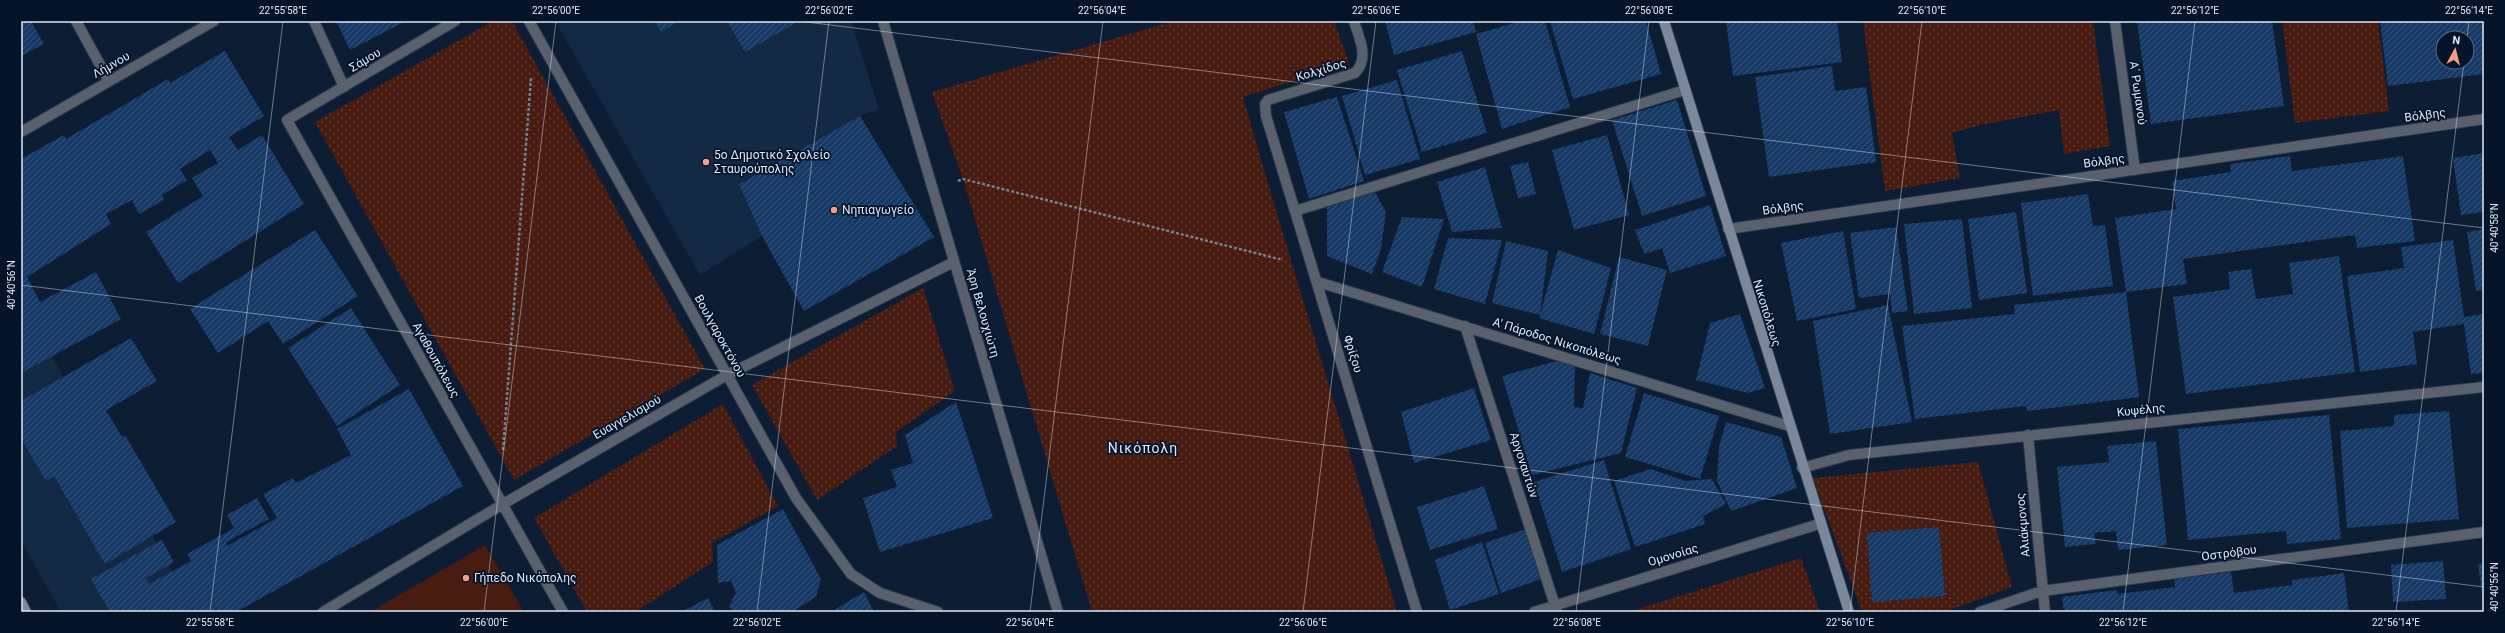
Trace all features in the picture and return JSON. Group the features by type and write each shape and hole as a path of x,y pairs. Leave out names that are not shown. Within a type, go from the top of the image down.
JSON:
{"street":[{"path":"76,21 109,81"},
{"name":"Λήμνου","path":"21,132 214,21"},
{"path":"314,21 344,87"},
{"name":"Σάμου","path":"287,120 455,21"},
{"name":"Βουλγαροκτόνου","path":"529,21 796,498 852,574 880,593 938,612"},
{"name":"Άρη Βελουχιώτη","path":"883,21 1058,612"},
{"name":"Κολχίδος","path":"1265,104 1268,100 1355,73 1360,67 1364,53 1354,21"},
{"name":"Νικοπόλεως","path":"1664,21 1819,524 1849,612"},
{"name":"Α΄ Ρωμανού","path":"2115,21 2135,170"},
{"path":"1295,211 1685,90"},
{"name":"Φρίξου","path":"1265,104 1266,116 1318,282 1417,612"},
{"name":"Βόλβης","path":"1728,229 2484,119"},
{"name":"Αγαθουπόλεως","path":"287,120 563,612"},
{"name":"Ευαγγελισμού","path":"323,612 502,504 727,375 954,262"},
{"name":"Α' Πάροδος Νικοπόλεως","path":"1318,282 1789,426"},
{"name":"Αργοναυτών","path":"1465,326 1556,609"},
{"name":"Κυψέλης","path":"1802,468 1849,455 2484,387"},
{"name":"Αλιάκμονος","path":"2028,436 2045,612"},
{"name":"Ομονοίας","path":"1534,612 1556,609 1819,524"},
{"name":"Οστρόβου","path":"1980,612 2042,591 2484,532"},
{"path":"21,602 26,612"}],"path":[{"path":"502,457 531,76"},
{"path":"933,189 963,179 1291,262 1309,254"}],"shaded area":[{"path":"493,21 512,21 705,369 514,480 315,122"},
{"name":"5ο Δημοτικό Σχολείο Σταυρούπολης","path":"555,21 851,21 879,109 860,116 739,183 762,236 700,275"},
{"path":"1174,21 1334,21 1349,63 1243,97 1397,612 1092,612 963,179 932,92"},
{"path":"1863,21 2093,21 2110,146 2064,154 2059,110 1980,125 1952,133 1960,178 1885,191"},
{"path":"2282,21 2378,21 2389,111 2295,123"},
{"path":"923,288 955,391 896,432 897,446 817,500 752,385"},
{"path":"21,301 195,612 61,612 21,541"},
{"path":"723,404 778,506 712,543 713,562 635,612 587,612 534,518"},
{"path":"1978,462 2012,587 1944,612 1862,612 1813,478"},
{"name":"Γήπεδο Νικόπολης","path":"485,545 524,612 370,612"},
{"path":"1801,558 1820,612 1628,612"}],"building":[{"path":"21,21 31,21 44,44 21,56"},
{"path":"336,21 406,21 350,50"},
{"path":"654,21 680,21 661,32"},
{"path":"727,21 799,21 745,52"},
{"path":"1385,21 1473,21 1476,32 1394,55"},
{"path":"1513,21 1545,21 1570,107 1502,129 1476,34 1514,23"},
{"path":"1550,21 1646,21 1661,74 1573,99"},
{"path":"1726,21 1837,21 1842,62 1733,76"},
{"path":"2137,21 2272,21 2284,106 2151,124"},
{"path":"2380,21 2484,21 2484,74 2388,86"},
{"path":"225,51 264,116 229,137 238,150 262,135 304,204 178,283 146,232 203,196 192,178 218,163 210,150 180,169 187,180 162,195 164,200 139,214 132,200 106,214 111,224 27,277 40,302 96,272 121,319 21,373 21,159 64,135 66,139 168,79 170,83"},
{"path":"1462,51 1487,133 1422,152 1397,70"},
{"path":"1832,66 1835,91 1866,87 1876,162 1769,177 1755,77"},
{"path":"1397,80 1420,159 1365,175 1342,96"},
{"path":"1337,97 1364,181 1309,199 1284,112"},
{"path":"1677,100 1706,196 1642,216 1612,120"},
{"name":"Νηπιαγωγείο","path":"860,116 934,237 804,311 762,236 739,184"},
{"path":"1607,135 1629,215 1574,230 1552,150"},
{"path":"2484,153 2484,212 2461,215 2453,158"},
{"path":"2290,156 2292,171 2403,156 2415,241 2357,248 2355,235 2183,259 2187,284 2126,292 2115,218 2176,209 2172,181 2231,172 2230,164"},
{"path":"1528,162 1536,194 1518,198 1510,166"},
{"path":"1485,167 1502,228 1452,232 1437,182"},
{"path":"1375,192 1386,212 1381,249 1372,274 1327,256 1327,207"},
{"path":"2088,194 2093,226 2105,225 2113,286 2033,296 2021,203"},
{"path":"1710,205 1726,256 1670,273 1662,248 1644,254 1635,230"},
{"path":"2016,212 2027,293 1979,300 1968,219"},
{"path":"1402,217 1444,219 1422,287 1382,272"},
{"path":"1962,219 1972,308 1914,314 1904,224"},
{"path":"1896,227 1908,311 1892,313 1890,294 1859,298 1850,233"},
{"path":"2484,229 2484,290 2476,291 2467,232"},
{"path":"315,230 358,296 283,344 268,321 218,353 190,309"},
{"path":"1843,231 1856,309 1797,321 1781,243"},
{"path":"1448,238 1502,240 1485,304 1434,289"},
{"path":"2453,240 2464,317 2484,314 2484,373 2471,374 2464,324 2413,332 2417,364 2360,372 2347,276 2404,268 2401,247"},
{"path":"1506,241 1548,251 1540,315 1492,303"},
{"path":"1558,250 1611,268 1594,334 1539,318"},
{"path":"2339,256 2355,372 2186,394 2173,297 2230,289 2228,272 2251,269 2256,299 2293,294 2289,263"},
{"path":"1619,257 1667,270 1648,346 1600,334"},
{"path":"2126,292 2139,397 2027,411 2026,406 1915,419 1902,326 2015,314 2014,305"},
{"path":"1888,305 1912,422 1830,434 1813,321"},
{"path":"351,308 400,385 337,426 288,348"},
{"path":"1740,314 1765,388 1748,393 1696,380 1710,323"},
{"path":"131,338 157,381 106,410 122,437 125,435 176,522 105,564 54,476 46,481 21,438 21,401"},
{"path":"1556,361 1575,366 1574,407 1583,408 1590,373 1637,388 1621,453 1532,475 1502,376"},
{"path":"1474,388 1491,440 1414,463 1401,412"},
{"path":"409,389 463,486 236,612 110,612 91,579 162,540 174,562 146,578 149,584 191,561 187,554 234,528 227,515 257,498 269,519 226,542 227,546 277,518 263,494 293,478 296,483 351,455 337,429"},
{"path":"1644,393 1719,416 1700,479 1625,457"},
{"path":"956,402 993,518 880,552 863,498 897,487 891,470 913,463 905,435"},
{"path":"2449,411 2459,519 2347,528 2340,431 2394,426 2394,415"},
{"path":"2329,415 2341,539 2287,544 2286,531 2188,540 2178,429"},
{"path":"1726,422 1781,437 1797,488 1731,511 1717,481 1719,447"},
{"path":"2156,441 2167,545 2118,550 2116,531 2094,533 2096,544 2065,547 2057,467 2109,462 2107,446"},
{"path":"1604,460 1631,549 1562,572 1534,482"},
{"path":"1651,469 1685,481 1712,479 1726,504 1703,516 1705,524 1635,547 1614,481"},
{"path":"1484,486 1498,529 1430,550 1417,507"},
{"path":"783,509 821,579 816,597 792,612 733,612 729,606 736,593 731,581 718,583 717,545"},
{"path":"1939,527 1945,596 1872,602 1867,533"},
{"path":"1526,529 1541,579 1501,593 1485,543"},
{"path":"1482,542 1499,594 1450,610 1435,560"},
{"path":"2443,561 2446,599 2393,602 2391,565"},
{"path":"2484,563 2484,599 2483,599 2478,564"},
{"path":"2231,572 2234,593 2292,585 2292,580 2344,573 2349,612 2064,612 2062,597 2117,590 2118,594 2175,587 2174,579"},
{"path":"864,592 874,612 831,612"},
{"path":"708,598 715,612 681,612"}],"place":[{"name":"5ο Δημοτικό Σχολείο Σταυρούπολης","path":"706,162"},
{"name":"Νηπιαγωγείο","path":"834,210"},
{"name":"Γήπεδο Νικόπολης","path":"466,578"}],"district":[{"name":"Νικόπολη","path":"1143,448"}]}
